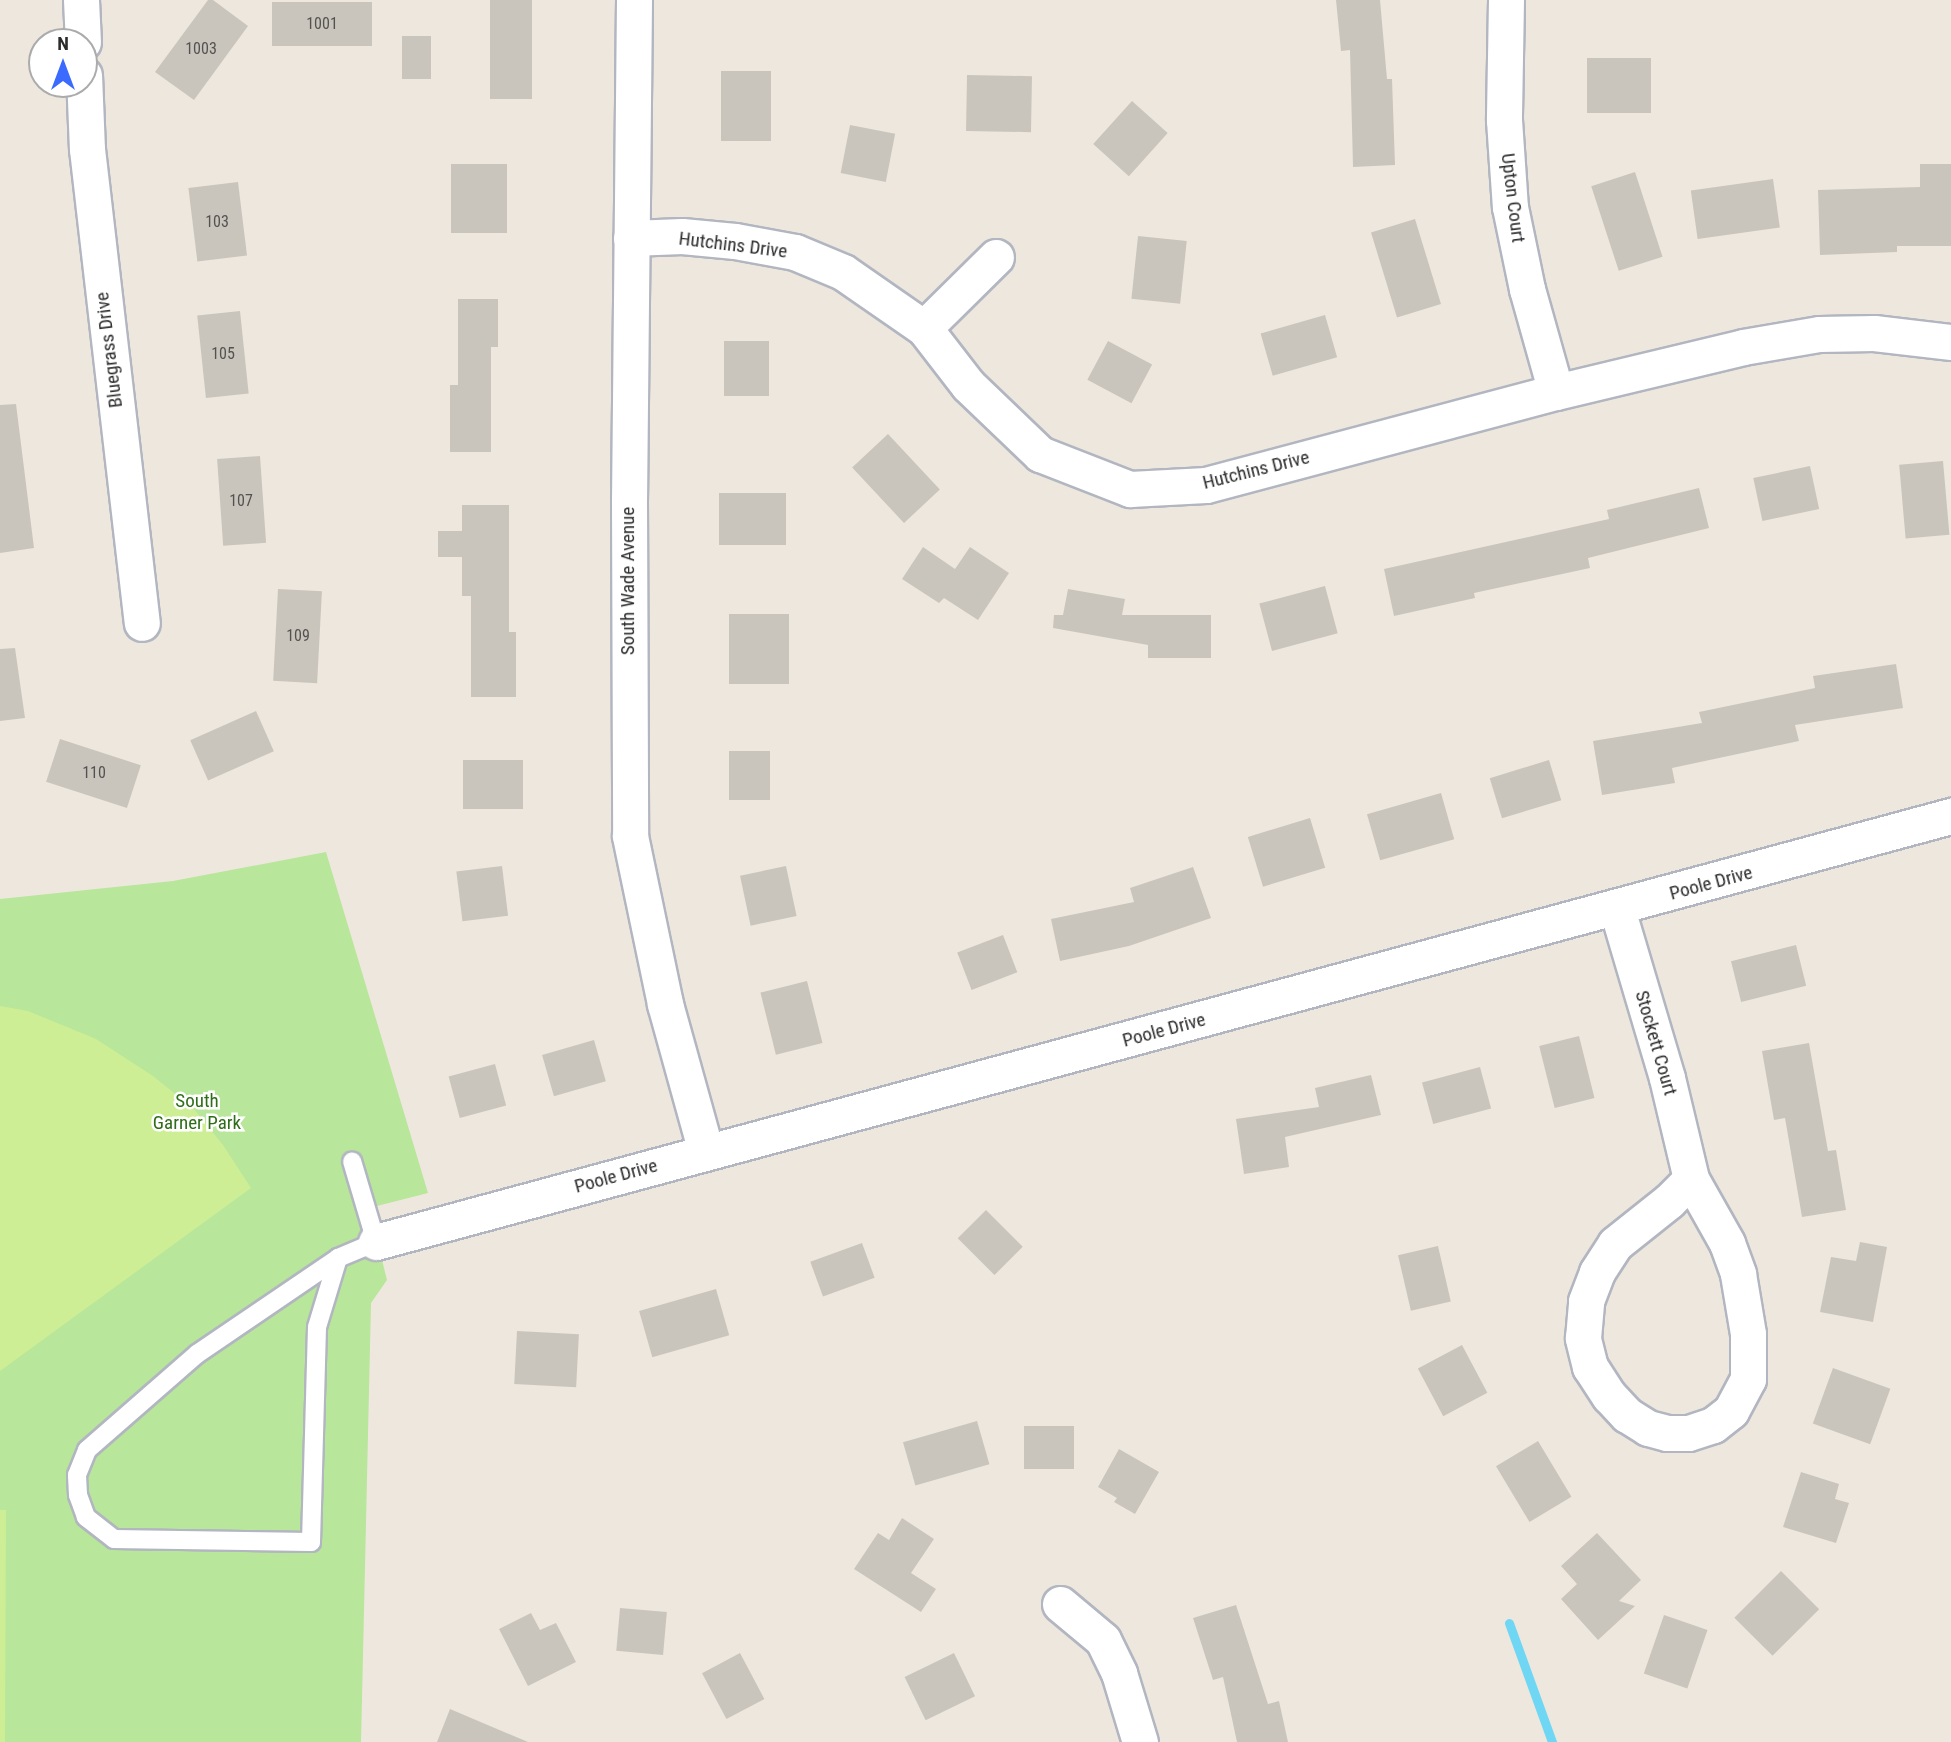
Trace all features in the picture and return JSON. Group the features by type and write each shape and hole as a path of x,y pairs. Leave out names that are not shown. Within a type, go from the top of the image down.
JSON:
{"street":[{"path":"81,0 82,28"},
{"name":"South Wade Avenue","path":"634,0 628,773 630,836 665,1004 706,1152"},
{"name":"Upton Court","path":"1506,0 1504,120 1510,207 1527,289 1556,392"},
{"name":"Bluegrass Drive","path":"85,98 88,163 142,623"},
{"name":"Hutchins Drive","path":"631,238 682,236 736,241 795,252 843,272 924,328 968,386 1040,454 1130,489 1206,485 1556,392 1743,347 1819,334 1874,333 1951,342"},
{"path":"924,328 996,257"},
{"name":"Poole Drive","path":"376,1242 1951,816"},
{"name":"Stockett Court","path":"1618,908 1667,1078 1691,1179 1727,1243 1738,1274 1750,1356 1748,1379 1731,1411 1713,1426 1688,1433 1667,1433 1648,1427 1627,1415 1609,1396 1590,1367 1583,1338 1586,1301 1597,1272 1615,1244 1669,1201 1691,1179"},
{"path":"1060,1604 1103,1640 1119,1673 1140,1742"}],"lane":[{"path":"338,1258 317,1328 311,1542 114,1539 86,1517 78,1494 77,1475 87,1450 197,1354 338,1258 376,1242 352,1161"}],"green space":[{"name":"South Garner Park","path":"326,852 428,1193 369,1208 387,1280 371,1303 361,1742 0,1742 0,899 173,881"},
{"path":"0,1006 28,1011 96,1039 153,1076 194,1109 223,1145 251,1188 0,1371"},
{"path":"0,1510 6,1510 5,1742 0,1742"}],"building":[{"path":"208,0 213,0 248,26 194,100 155,72"},
{"path":"490,0 532,0 532,99 490,99"},
{"path":"1336,0 1380,0 1387,79 1392,79 1395,165 1353,167 1350,50 1341,51"},
{"path":"272,2 372,2 372,46 272,46"},
{"path":"402,36 431,36 431,79 402,79"},
{"path":"1587,58 1651,58 1651,113 1587,113"},
{"path":"721,71 771,71 771,141 721,141"},
{"path":"967,75 1032,76 1031,132 966,131"},
{"path":"1132,101 1168,133 1129,176 1093,144"},
{"path":"850,125 895,134 886,182 841,173"},
{"path":"451,164 507,164 507,233 451,233"},
{"path":"1920,164 1951,164 1951,246 1897,246 1897,252 1820,255 1818,190 1920,187"},
{"path":"1635,172 1663,257 1619,271 1591,186"},
{"path":"1773,179 1780,228 1698,239 1691,191"},
{"path":"238,182 247,255 197,262 188,188"},
{"path":"1415,219 1441,304 1397,318 1371,232"},
{"path":"1138,236 1187,241 1180,304 1131,299"},
{"path":"458,299 498,299 498,347 491,347 491,452 450,452 450,385 458,385"},
{"path":"240,311 249,394 206,398 197,315"},
{"path":"1325,315 1337,357 1273,376 1261,333"},
{"path":"724,341 769,341 769,396 724,396"},
{"path":"1108,341 1152,364 1131,403 1087,380"},
{"path":"16,404 34,548 0,553 0,405"},
{"path":"888,434 940,490 904,523 852,467"},
{"path":"260,456 266,543 223,546 217,459"},
{"path":"1943,461 1949,535 1906,539 1899,465"},
{"path":"1810,466 1819,509 1762,521 1753,478"},
{"path":"1699,488 1709,528 1588,558 1590,568 1474,593 1475,598 1394,616 1384,569 1609,519 1607,510"},
{"path":"719,493 786,493 786,545 719,545"},
{"path":"462,505 509,505 509,632 516,632 516,697 471,697 471,596 462,596 462,557 438,557 438,531 462,531"},
{"path":"923,547 955,569 970,547 1009,573 978,620 944,598 939,603 902,579"},
{"path":"1325,586 1338,633 1272,651 1259,604"},
{"path":"278,589 322,591 317,683 273,681"},
{"path":"1068,589 1125,599 1122,615 1211,615 1211,658 1148,658 1148,645 1053,628 1054,615 1063,615"},
{"path":"729,614 789,614 789,684 729,684"},
{"path":"15,648 25,718 0,721 0,649"},
{"path":"1896,664 1903,708 1795,725 1799,741 1672,768 1675,783 1602,795 1593,741 1702,723 1699,712 1815,688 1813,676"},
{"path":"256,711 274,751 208,780 190,740"},
{"path":"60,739 141,765 127,808 46,782"},
{"path":"729,751 770,751 770,800 729,800"},
{"path":"463,760 523,760 523,809 463,809"},
{"path":"1549,760 1561,800 1502,818 1490,778"},
{"path":"1441,793 1454,839 1380,860 1367,814"},
{"path":"1310,818 1325,868 1263,887 1248,837"},
{"path":"502,866 508,916 462,921 456,872"},
{"path":"786,866 797,916 751,926 740,876"},
{"path":"1193,867 1211,918 1129,946 1060,961 1051,919 1134,902 1130,888"},
{"path":"1003,935 1017,972 972,990 957,953"},
{"path":"1796,945 1806,986 1741,1002 1731,961"},
{"path":"807,981 822,1043 776,1055 760,993"},
{"path":"1579,1036 1594,1098 1555,1108 1539,1046"},
{"path":"594,1040 606,1081 554,1096 542,1055"},
{"path":"1809,1043 1828,1151 1836,1150 1846,1210 1802,1217 1785,1118 1774,1120 1762,1051"},
{"path":"495,1064 506,1106 460,1118 449,1076"},
{"path":"1480,1067 1491,1109 1433,1124 1422,1083"},
{"path":"1371,1075 1381,1115 1285,1137 1289,1167 1244,1174 1236,1119 1319,1107 1315,1088"},
{"path":"986,1210 1023,1247 994,1275 958,1238"},
{"path":"1860,1242 1887,1247 1873,1322 1820,1312 1831,1257 1856,1261"},
{"path":"862,1243 875,1278 823,1297 810,1262"},
{"path":"1438,1246 1451,1302 1411,1311 1398,1255"},
{"path":"716,1289 729,1335 652,1357 639,1311"},
{"path":"517,1331 579,1334 576,1387 514,1384"},
{"path":"1462,1345 1487,1393 1443,1416 1418,1368"},
{"path":"1833,1368 1890,1389 1870,1444 1813,1423"},
{"path":"977,1421 989,1464 915,1485 903,1442"},
{"path":"1024,1426 1074,1426 1074,1469 1024,1469"},
{"path":"1538,1441 1571,1497 1529,1522 1496,1466"},
{"path":"1119,1449 1159,1472 1135,1514 1114,1502 1117,1498 1098,1487"},
{"path":"1801,1472 1839,1484 1835,1499 1849,1503 1836,1543 1783,1527"},
{"path":"902,1518 934,1539 911,1573 936,1589 921,1612 854,1569 878,1533 889,1540"},
{"path":"1597,1533 1641,1580 1619,1601 1635,1606 1598,1640 1561,1599 1577,1584 1561,1566"},
{"path":"1781,1571 1819,1609 1773,1656 1734,1618"},
{"path":"1236,1605 1268,1704 1279,1701 1288,1742 1237,1742 1223,1677 1213,1680 1193,1618"},
{"path":"620,1608 667,1612 663,1655 616,1651"},
{"path":"531,1613 540,1630 556,1623 576,1662 528,1686 499,1629"},
{"path":"1664,1615 1707,1630 1687,1689 1644,1674"},
{"path":"740,1653 764,1699 726,1719 702,1673"},
{"path":"954,1653 975,1696 926,1720 905,1677"},
{"path":"450,1709 528,1742 437,1742"}],"waterway":[{"path":"1509,1623 1552,1742"}]}
